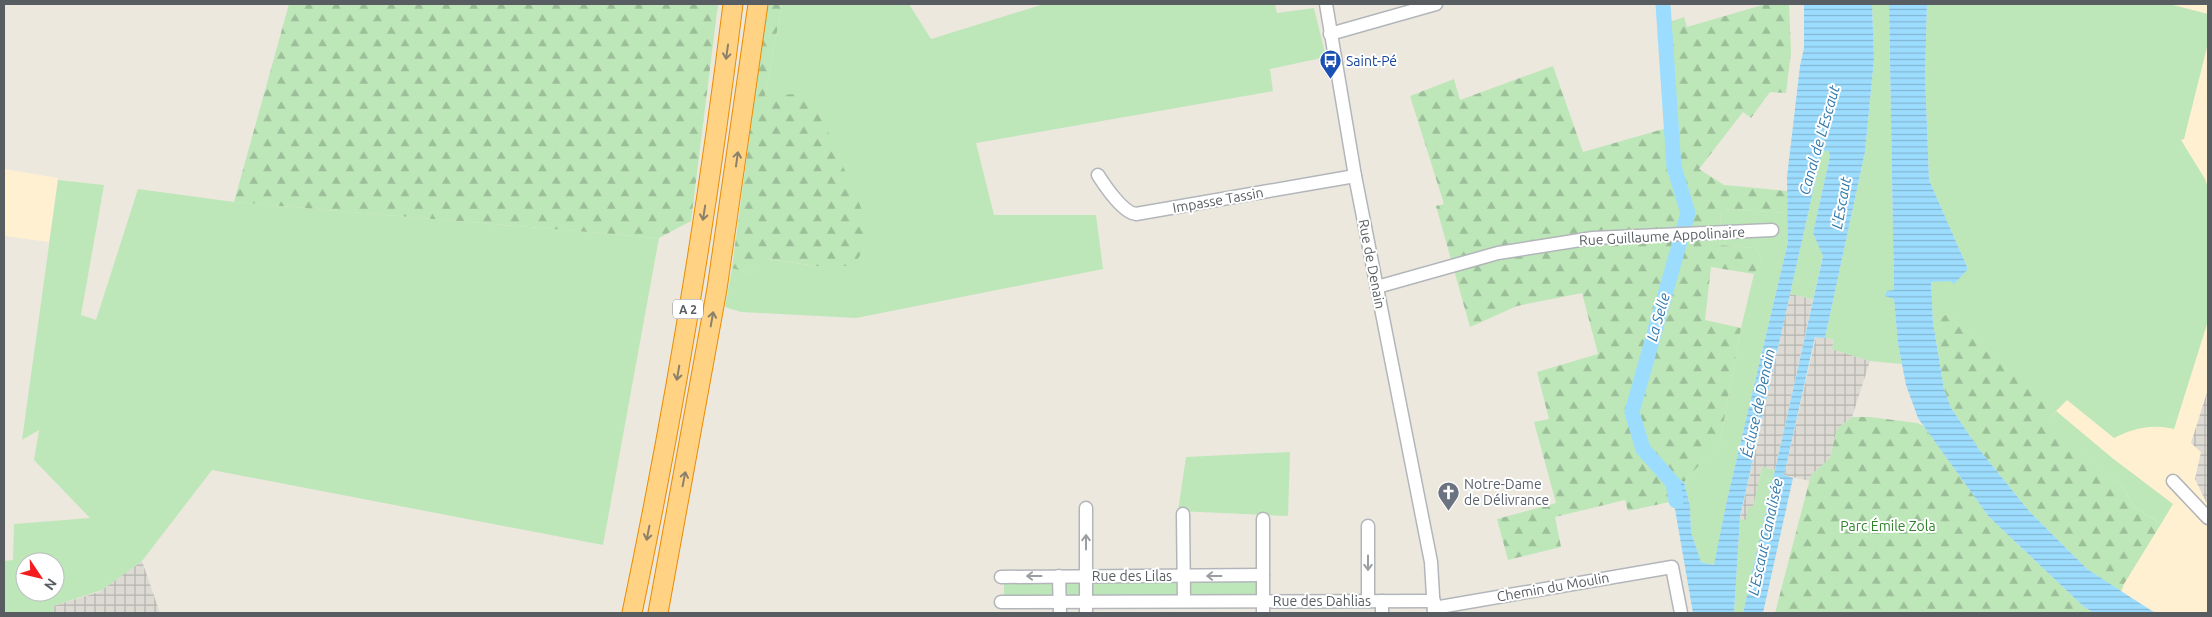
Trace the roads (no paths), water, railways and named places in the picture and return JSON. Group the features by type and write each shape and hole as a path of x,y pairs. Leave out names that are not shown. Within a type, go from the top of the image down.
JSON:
{"highway":[{"name":"A 2","path":"632,613 685,333 709,179 733,4"},
{"name":"A 2","path":"658,613 714,305 758,4"}],"street":[{"name":"Rue de Denain","path":"1326,4 1355,176 1432,571 1434,607"},
{"path":"1330,34 1436,4"},
{"name":"Impasse Tassin","path":"1098,175 1123,208 1129,213 1136,214 1355,176"},
{"name":"Rue Guillaume Appolinaire","path":"1376,287 1508,251 1598,238 1772,230"},
{"path":"2174,481 2208,518"},
{"path":"1086,508 1086,608"},
{"path":"1183,514 1184,601"},
{"path":"1262,519 1263,607"},
{"path":"1368,526 1368,601"},
{"name":"Chemin du Moulin","path":"1434,607 1672,567 1681,613"},
{"name":"Rue des Lilas","path":"1001,577 1263,575"},
{"path":"1059,576 1060,607"},
{"name":"Rue des Dahlias","path":"1001,602 1086,608 1147,607 1184,601 1207,607 1322,607 1368,601 1382,607 1434,607"}],"water":[{"path":"1804,4 1872,4 1874,59 1865,152 1825,338 1815,337 1784,475 1793,478 1763,613 1743,613 1823,256 1813,233 1830,156 1829,151 1824,151 1821,156 1740,517 1734,613 1693,613 1671,486 1675,477 1684,482 1690,506 1691,532 1701,562 1714,565 1727,500 1788,242 1787,177 1800,66 1804,48"},
{"path":"1889,4 1927,4 1925,74 1929,180 1968,269 1954,284 1950,281 1931,282 1933,323 1944,389 1951,408 1978,448 2029,511 2087,569 2155,613 2094,613 2083,606 1989,517 1918,418 1906,385 1898,344 1894,299 1885,296 1887,291 1894,290"}],"waterway":[{"name":"La Selle","path":"1663,4 1674,167 1688,213 1632,412 1643,449 1673,483 1676,501"}],"place":[{"name":"Saint-Pé","path":"1330,80"},
{"name":"Notre-Dame de Délivrance","path":"1448,511"}],"water label":[{"name":"Canal de L'Escaut","path":"1819,140"},
{"name":"L'Escaut","path":"1841,203"},
{"name":"Écluse de Denain","path":"1758,403"},
{"name":"L'Escaut Canalisée","path":"1765,537"}],"park label":[{"name":"Parc Émile Zola","path":"1888,526"}]}
